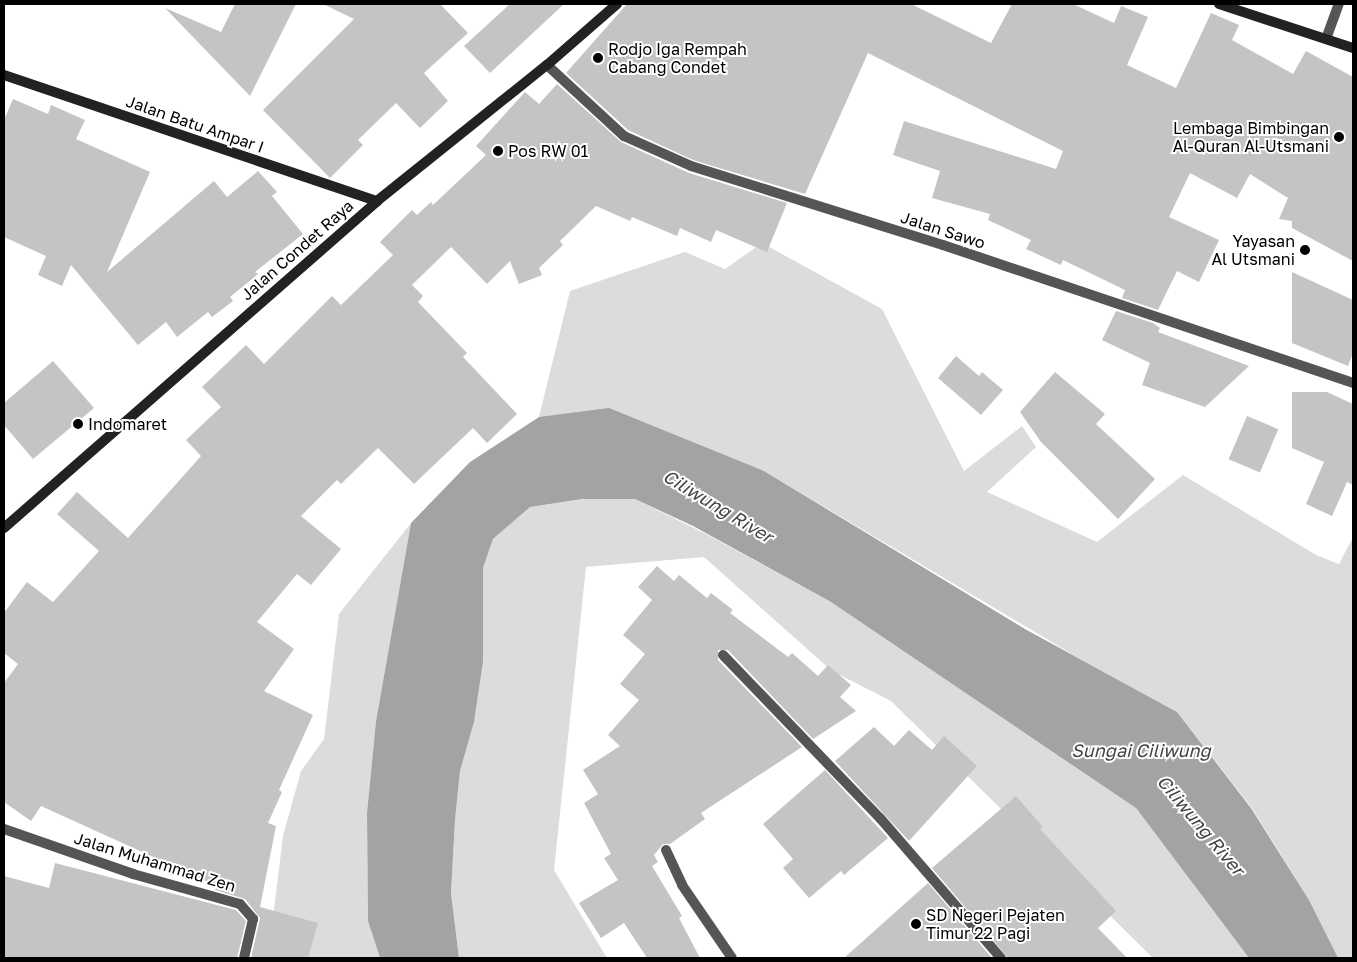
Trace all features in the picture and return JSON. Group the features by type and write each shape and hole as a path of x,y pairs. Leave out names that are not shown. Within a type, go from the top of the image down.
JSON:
{"street":[{"name":"Jalan Condet Raya","path":"4,528 377,201 547,65 617,4"},
{"path":"1219,4 1353,48"},
{"path":"1326,39 1339,4"},
{"name":"Jalan Sawo","path":"547,65 624,136 691,166 942,245 1353,384"},
{"name":"Jalan Batu Ampar I","path":"4,75 377,201"},
{"path":"723,654 880,818 1001,958"},
{"name":"Jalan Muhammad Zen","path":"4,829 133,874 240,904 253,919 244,958"},
{"path":"666,850 682,885 732,958"}],"shaded area":[{"path":"762,243 882,309 964,471 1022,426 1036,447 987,492 1097,542 1183,475 1316,555 1339,564 1353,537 1353,958 1337,958 1309,900 1252,808 1177,712 1077,657 764,471 539,417 570,291 685,252 725,269"},
{"path":"586,499 635,499 706,534 831,602 1021,728 1136,808 1249,958 1153,958 891,701 832,671 704,557 586,567 554,870 607,958 459,958 451,893 455,820 460,771 474,722 483,662 483,568 493,539 530,507"},
{"path":"411,523 376,721 367,813 368,921 380,958 307,958 306,945 272,926 283,836 301,771 324,739 339,614"}],"water":[{"name":"Sungai Ciliwung","path":"609,408 764,471 1025,629 1177,712 1251,808 1309,900 1338,958 1249,958 1136,808 831,602 693,526 635,499 583,499 530,507 493,539 483,568 483,662 474,722 460,771 455,820 451,893 459,958 380,958 368,921 367,813 376,721 411,523 470,462 539,417"}],"building":[{"path":"235,4 296,4 250,96 165,8 221,32"},
{"path":"323,4 440,4 468,33 424,73 448,101 420,128 396,103 358,140 363,145 330,178 263,110 354,19"},
{"path":"510,4 564,4 490,73 464,46"},
{"path":"627,4 911,4 991,43 1012,4 1073,4 1114,23 1121,6 1148,17 1127,65 1176,88 1211,13 1239,25 1232,40 1293,74 1306,51 1353,77 1353,261 1292,228 1292,221 1279,219 1288,198 1250,174 1237,198 1190,173 1169,217 1219,240 1199,282 1177,271 1158,310 1122,298 1125,290 1063,260 1061,265 1026,249 1031,240 988,220 990,214 932,198 940,171 893,155 904,121 1056,169 1063,151 868,53 805,194 693,160 628,130 566,73"},
{"path":"557,84 621,142 689,173 787,203 767,252 716,230 711,242 680,228 677,236 632,217 630,221 596,206 560,241 563,245 539,268 542,275 519,284 510,261 487,284 451,247 412,285 423,296 418,302 467,353 463,357 517,414 487,443 473,428 414,484 378,448 341,484 337,480 301,516 341,549 311,585 297,574 257,622 294,649 264,691 313,715 279,790 282,792 268,823 276,826 260,907 318,923 308,958 251,958 260,918 245,899 215,890 217,886 41,806 31,821 4,802 4,683 18,664 4,653 4,613 27,582 53,602 99,551 57,514 77,492 128,538 201,456 186,440 221,407 202,387 246,345 264,364 332,296 341,305 393,255 380,242 412,210 417,215 431,202 433,205 486,155 476,146 525,92 539,104"},
{"path":"13,99 48,114 51,105 85,120 76,139 150,172 107,272 214,181 227,197 258,171 277,192 272,196 303,234 255,272 258,274 230,297 233,301 212,317 208,312 177,337 166,322 138,345 71,265 62,286 38,275 46,256 4,237 4,120"},
{"path":"1292,272 1353,300 1353,353 1348,366 1292,343"},
{"path":"1116,311 1153,323 1160,328 1158,332 1249,366 1205,407 1142,385 1150,363 1102,340"},
{"path":"956,356 979,376 982,372 1003,390 981,415 938,378"},
{"path":"53,361 94,408 33,459 4,425 4,403"},
{"path":"1055,372 1105,414 1096,424 1155,479 1118,519 1041,442 1020,412"},
{"path":"1292,392 1327,392 1353,404 1353,485 1347,482 1332,516 1306,504 1324,462 1292,448"},
{"path":"1247,416 1278,429 1260,473 1229,459"},
{"path":"657,566 674,581 679,575 707,598 711,593 733,610 730,613 788,657 792,653 818,676 828,665 851,685 840,697 856,711 813,739 728,650 718,650 718,660 802,747 701,813 705,819 670,844 663,844 654,855 658,862 652,866 682,916 679,918 700,958 647,958 624,923 601,938 579,903 618,880 604,858 611,854 584,803 598,794 583,770 620,746 608,735 639,700 620,684 645,654 623,635 652,600 638,587"},
{"path":"874,727 894,746 909,730 932,750 944,736 977,766 909,841 835,761"},
{"path":"825,770 888,838 844,875 841,871 809,898 783,868 793,859 763,824"},
{"path":"1016,796 1043,827 1040,829 1116,911 1098,928 1127,958 1008,958 932,868"},
{"path":"55,863 236,910 246,921 237,958 4,958 4,876 49,888"},
{"name":"SD Negeri Pejaten Timur 22 Pagi","path":"928,883 992,958 844,958"}],"place":[{"name":"Rodjo Iga Rempah Cabang Condet","path":"598,58"},
{"name":"Lembaga Bimbingan Al-Quran Al-Utsmani","path":"1339,137"},
{"name":"Pos RW 01","path":"498,151"},
{"name":"Yayasan Al Utsmani","path":"1305,250"},
{"name":"Indomaret","path":"78,424"},
{"name":"SD Negeri Pejaten Timur 22 Pagi","path":"916,924"}],"water label":[{"name":"Ciliwung River","path":"718,506"},
{"name":"Ciliwung River","path":"1201,825"}]}
